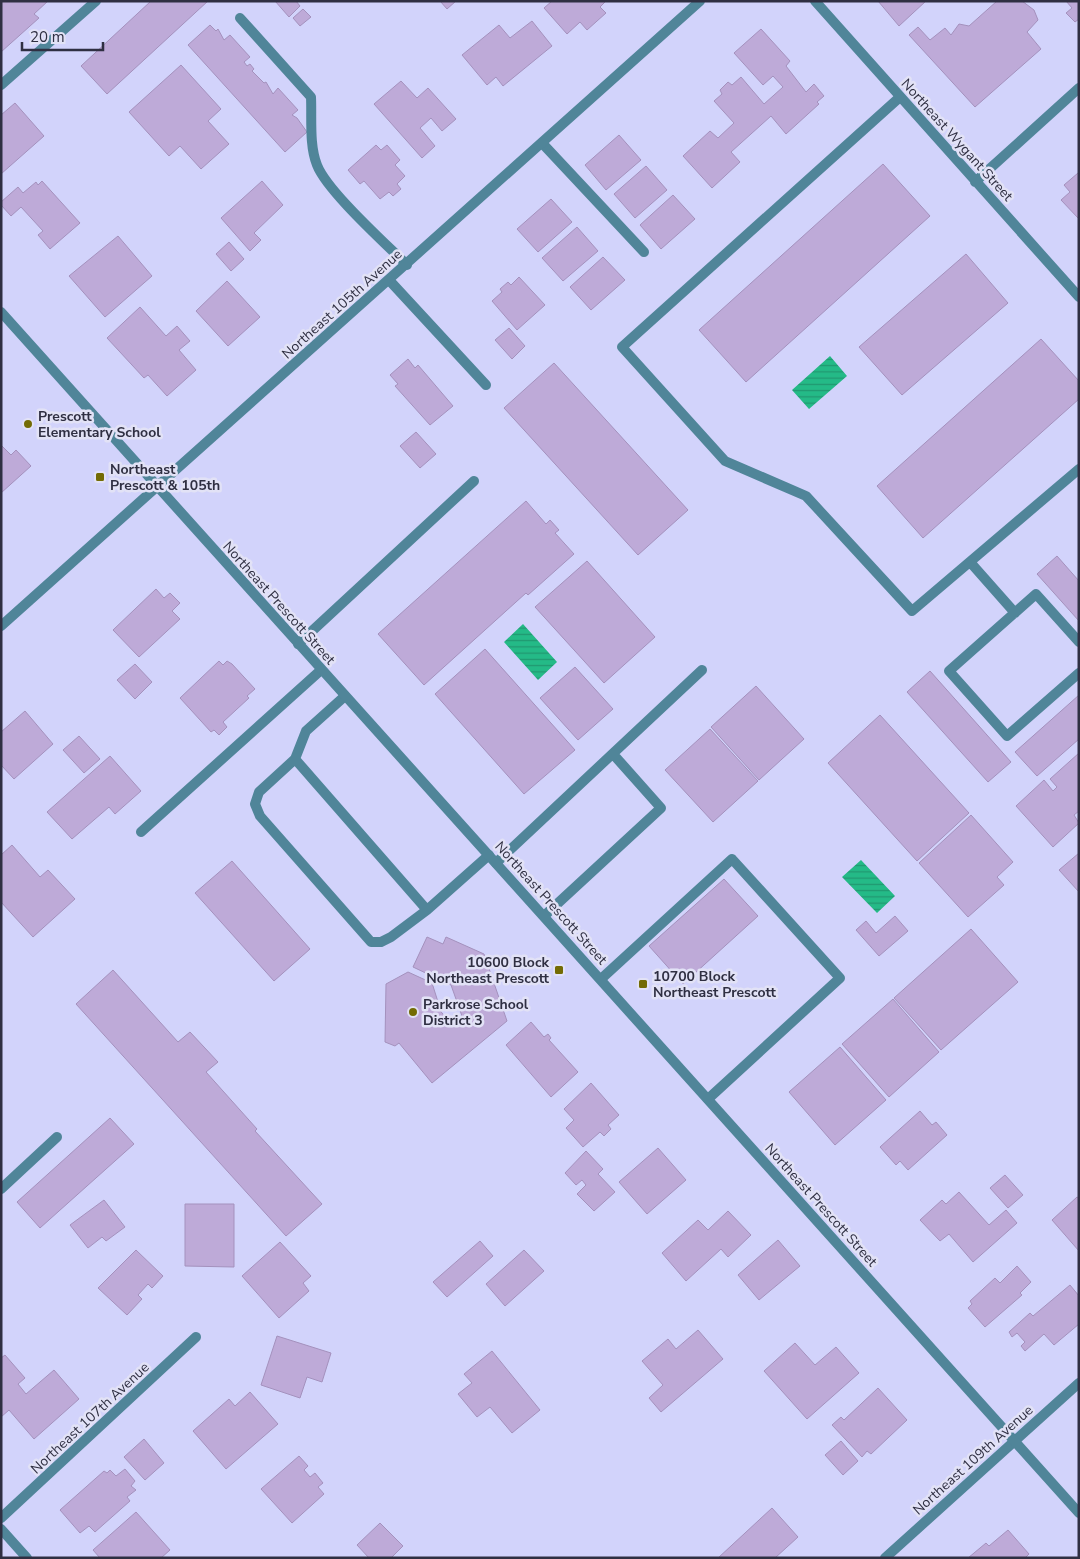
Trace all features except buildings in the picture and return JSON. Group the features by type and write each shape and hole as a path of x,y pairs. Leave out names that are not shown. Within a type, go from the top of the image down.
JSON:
{"street":[{"path":"1,85 96,1"},
{"name":"Northeast 105th Avenue","path":"1,626 700,1"},
{"name":"Northeast Wygant Street","path":"815,1 1079,297"},
{"path":"240,18 311,97 312,138 317,165 330,186 406,265"},
{"path":"975,182 1078,90"},
{"path":"900,96 622,347 725,461 806,496 912,611 1079,469"},
{"path":"542,144 644,252"},
{"path":"389,280 486,385"},
{"name":"Northeast Prescott Street","path":"1,312 708,1099 1013,1442 1079,1513"},
{"path":"298,644 474,481"},
{"path":"970,562 1015,613"},
{"path":"1079,642 1036,594 949,671 1007,736 1079,673"},
{"path":"140,832 321,670"},
{"path":"496,864 702,670"},
{"path":"345,696 306,731 294,759 259,792 255,804 260,816 371,942 381,942 427,910 489,855"},
{"path":"544,916 661,808 613,754"},
{"path":"294,759 427,910"},
{"path":"601,980 732,859 840,978 708,1099"},
{"path":"1,1190 57,1137"},
{"name":"Northeast 107th Avenue","path":"1,1518 196,1338"},
{"name":"Northeast 109th Avenue","path":"885,1558 1079,1383"},
{"path":"1,1530 27,1558"}],"shaded area":[{"path":"830,356 847,376 809,409 792,390"},
{"path":"523,624 557,662 538,680 504,642"},
{"path":"861,860 895,896 877,913 842,877"}],"place":[{"name":"Prescott Elementary School","path":"28,424"},
{"name":"Northeast Prescott & 105th","path":"100,477"},
{"name":"10600 Block Northeast Prescott","path":"559,970"},
{"name":"10700 Block Northeast Prescott","path":"643,984"},
{"name":"Parkrose School District 3","path":"413,1012"}]}
